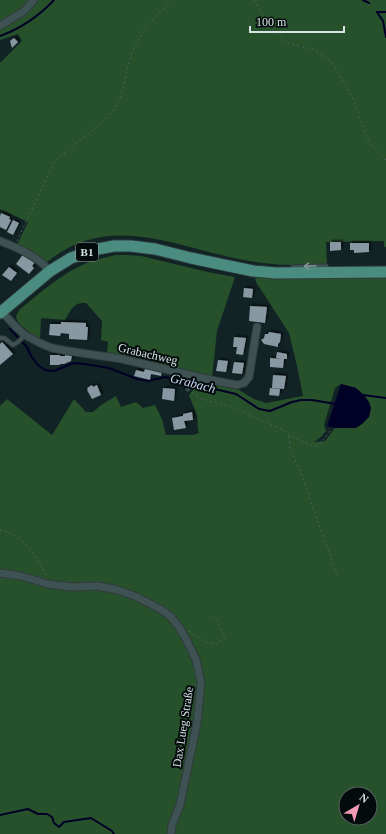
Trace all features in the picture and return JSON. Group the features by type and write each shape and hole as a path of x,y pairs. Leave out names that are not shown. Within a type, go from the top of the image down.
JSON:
{"main road":[{"name":"B1","path":"1,312 50,271 71,258 85,252 114,246 131,246 155,249 253,271 276,273 386,272"}],"street":[{"path":"0,26 24,11 34,0"},
{"path":"0,241 36,258 50,271"},
{"name":"Grabachweg","path":"1,312 24,336 57,349 122,359 189,377 237,385 244,383 249,377 257,327"},
{"name":"Dax Lueg Straße","path":"0,573 72,587 97,586 118,590 137,596 162,610 171,617 179,627 196,660 201,682 197,723 180,805 172,825 171,834"}],"lane":[{"path":"0,338 4,338 13,345 24,336"},
{"path":"188,387 189,377"}],"path":[{"path":"14,247 54,163 60,156 102,123 114,111 124,85 130,58 134,48 148,26 172,0"},
{"path":"254,0 271,28 281,38 290,44 312,49 332,62 353,99 368,140 386,160"},
{"path":"188,387 196,396 202,399 233,407 283,430 289,435 309,445 319,445 331,430"},
{"path":"289,435 290,448 301,473 328,546 337,576"},
{"path":"0,530 13,534 25,543 53,584"},
{"path":"179,627 190,631 205,642 217,644 225,638 218,622 211,614"}],"green space":[{"path":"0,0 386,0 386,247 384,247 384,241 326,242 327,264 279,265 239,259 165,241 141,237 117,236 94,239 70,247 47,262 17,245 28,222 0,209 0,63 22,41 18,34 0,40"},
{"path":"116,255 141,256 235,277 217,331 212,378 236,388 254,399 266,403 303,396 289,333 256,282 255,276 386,277 386,834 0,834 0,406 7,399 52,435 74,399 86,412 93,412 116,396 121,407 136,402 143,408 155,405 162,419 166,435 193,435 199,433 196,414 189,395 193,390 192,386 194,373 107,354 108,342 101,340 102,321 86,303 75,305 65,320 41,318 40,339 19,323 16,316 19,310 44,290 79,266","holes":["341,384 356,388 356,428 335,428 325,441 314,442 326,431 324,425 335,388"]}],"water":[{"path":"341,384 356,388 369,402 371,408 369,417 356,428 335,428 327,426"}],"building":[{"path":"14,38 18,42 12,48 10,41"},
{"path":"1,213 10,217 9,219 11,220 6,230 0,227"},
{"path":"13,220 19,223 13,235 7,232"},
{"path":"330,242 341,242 341,250 330,251"},
{"path":"350,243 369,243 369,252 354,253 354,250 350,250"},
{"path":"24,253 35,262 32,266 34,268 29,274 16,264"},
{"path":"9,267 17,273 11,281 2,275"},
{"path":"244,288 253,289 252,298 243,297"},
{"path":"250,306 267,307 265,323 249,321"},
{"path":"61,322 86,323 86,327 88,327 87,340 69,339 69,334 61,333 60,336 49,335 50,324 61,324"},
{"path":"269,332 281,334 278,347 264,344 261,340 264,338 265,334 268,334"},
{"path":"234,337 246,338 243,355 236,354 237,347 233,347"},
{"path":"2,342 13,354 0,365 0,344"},
{"path":"277,352 287,354 287,359 284,359 283,368 270,367 270,358 282,359 276,358"},
{"path":"50,355 72,355 71,361 60,365 50,365"},
{"path":"218,360 228,361 226,372 216,371"},
{"path":"234,362 244,363 242,374 232,373"},
{"path":"145,369 162,371 161,376 151,374 150,380 134,376 136,370 144,372"},
{"path":"273,375 286,376 284,389 272,388"},
{"path":"92,385 93,387 97,385 101,395 92,399 87,388"},
{"path":"163,388 175,389 174,401 162,399"},
{"path":"270,388 280,389 279,396 269,395"},
{"path":"192,412 193,420 184,421 186,428 174,430 172,418 183,416 183,414"}],"waterway":[{"path":"0,36 29,21 42,12 54,0"},
{"path":"363,0 369,3"},
{"path":"377,12 383,21 386,37"},
{"path":"377,12 386,12"},
{"name":"Grabach","path":"10,329 27,347 31,356 38,365 45,370 54,371 73,363 109,368 137,379 148,381 165,377 236,394 259,409 270,411 301,400 312,400 336,404"},
{"name":"Grabach","path":"363,395 386,398"},
{"path":"0,815 28,809 38,814 47,814 52,817 54,823 59,827 64,822 91,818 112,831 114,834"}]}
